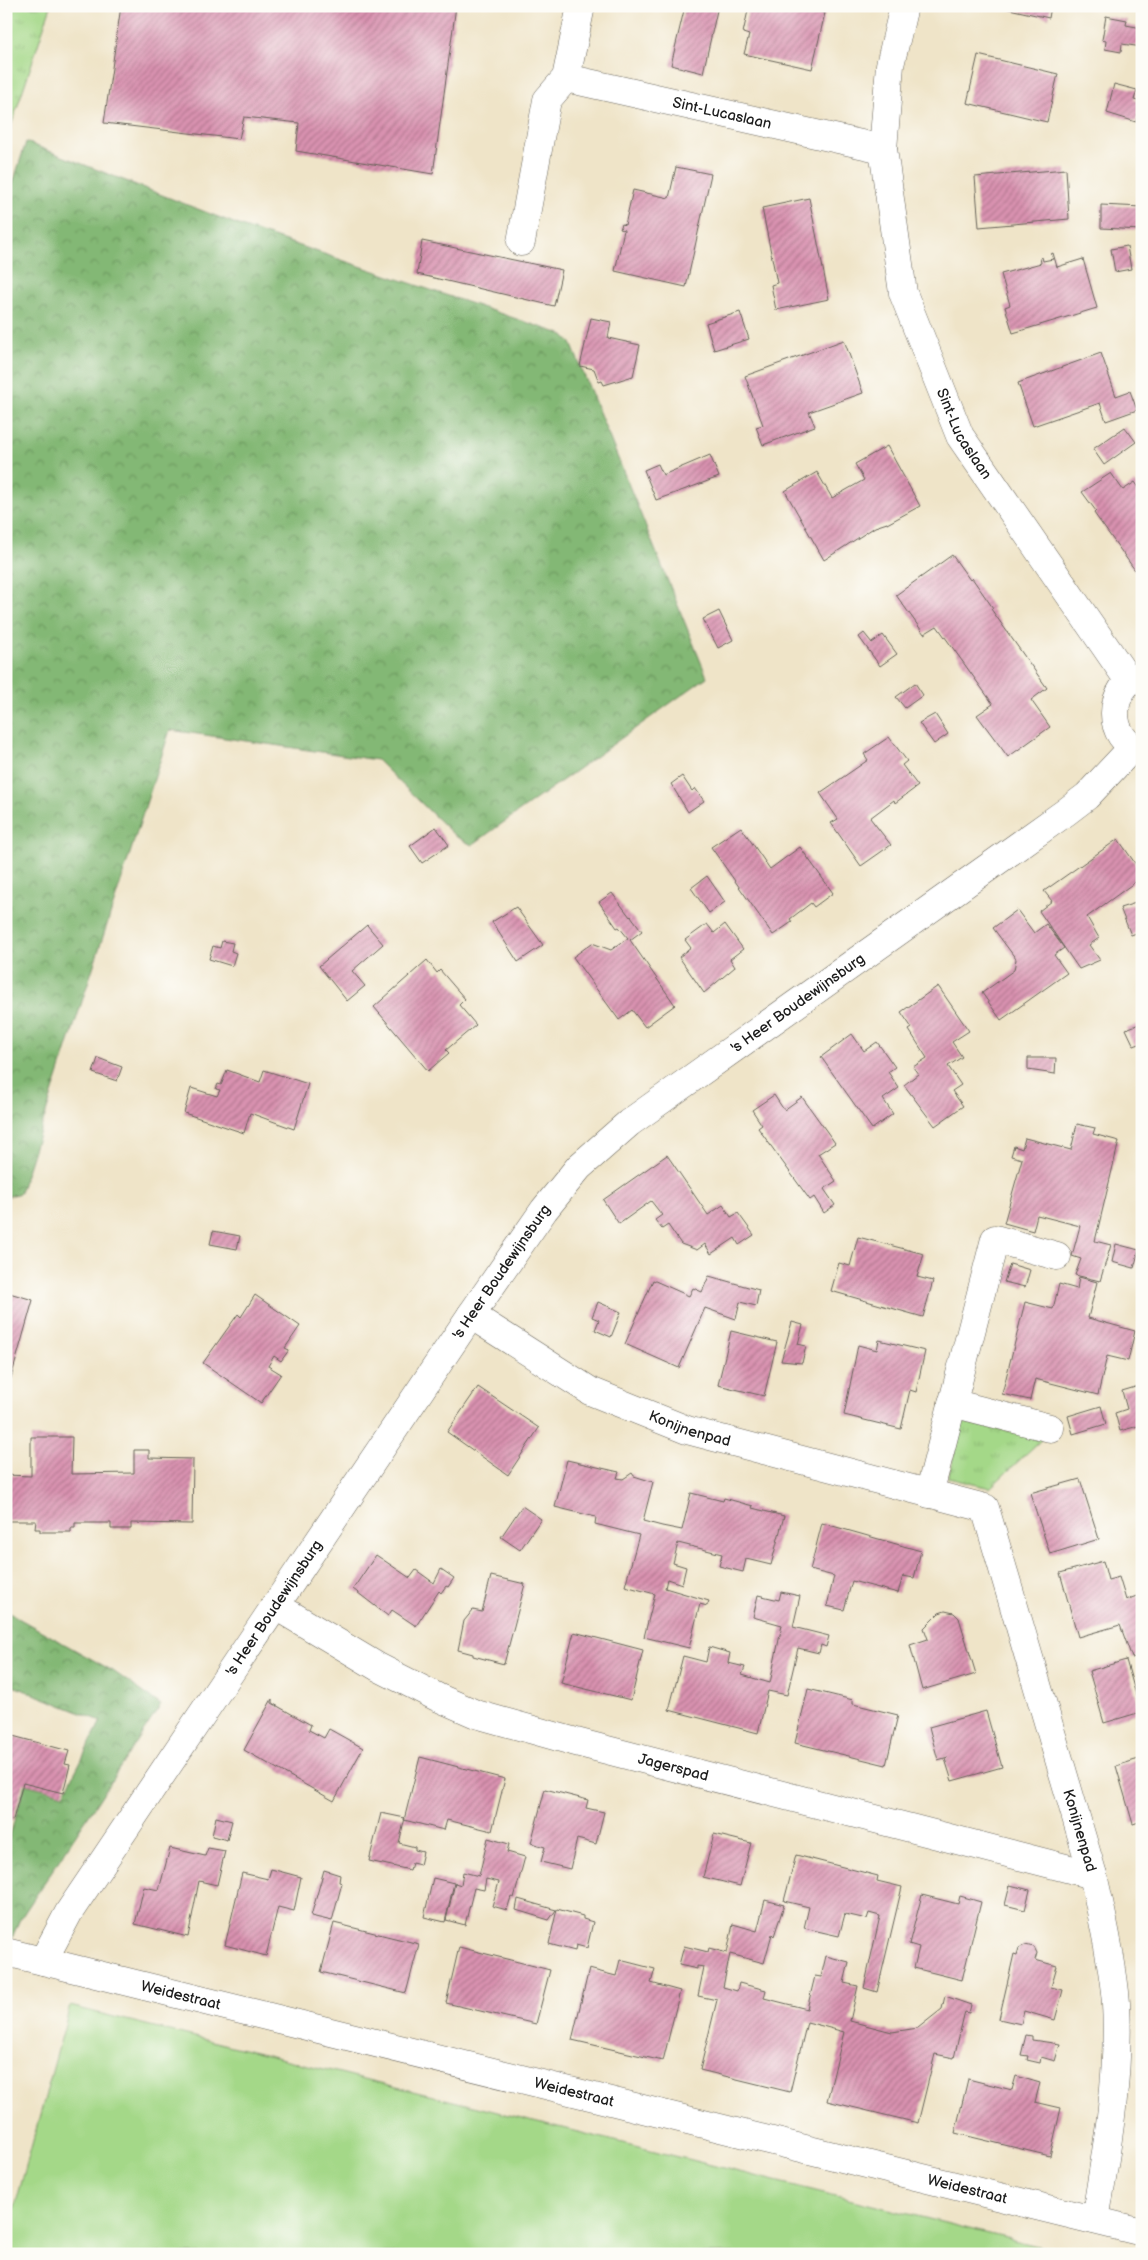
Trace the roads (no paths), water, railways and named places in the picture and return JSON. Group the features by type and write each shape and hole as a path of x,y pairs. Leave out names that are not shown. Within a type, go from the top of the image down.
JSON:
{"street":[{"path":"521,242 547,100 566,78 581,6"},
{"name":"Sint-Lucaslaan","path":"904,6 890,65 883,149 902,293 960,436 1135,677 1122,688 1114,710 1115,724 1125,741 1137,749"},
{"name":"Sint-Lucaslaan","path":"566,78 883,149"},
{"name":"'s Heer Boudewijnsburg","path":"43,1961 69,1912 471,1315 544,1210 579,1167 629,1123 1066,812 1087,796 1137,749"},
{"path":"928,1494 996,1239 1057,1256"},
{"name":"Konijnenpad","path":"471,1315 590,1391 687,1430 985,1508 1093,1875 1116,2003 1115,2069 1109,2137 1095,2220"},
{"path":"952,1403 1050,1428"},
{"name":"Jagerspad","path":"276,1606 378,1667 436,1697 476,1714 586,1745 1093,1875"},
{"name":"Weidestraat","path":"6,1952 1142,2232"}]}
